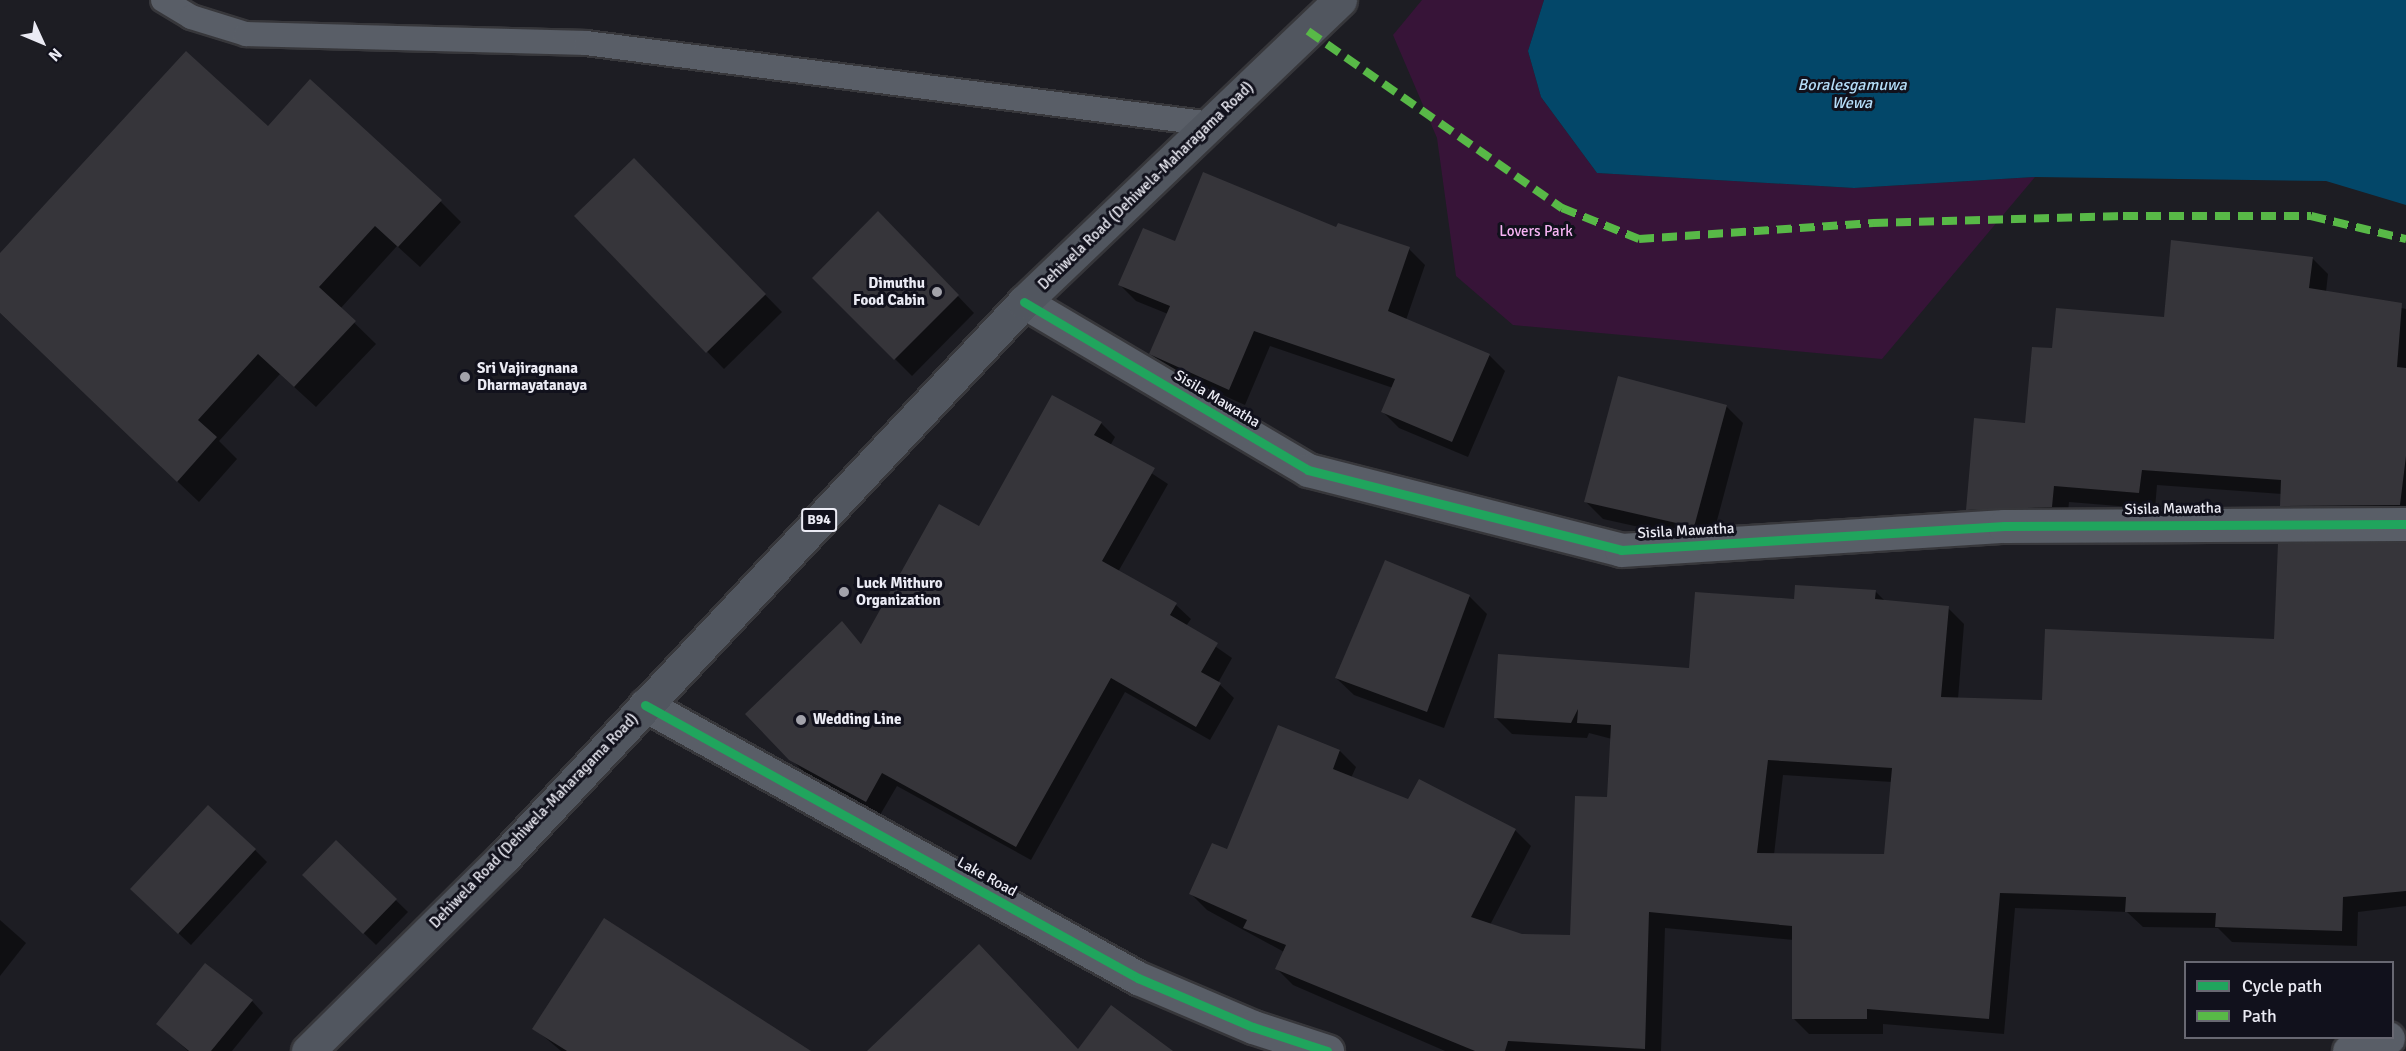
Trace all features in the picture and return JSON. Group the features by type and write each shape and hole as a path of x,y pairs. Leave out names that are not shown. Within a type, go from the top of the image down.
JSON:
{"main road":[{"name":"Dehiwela Road (Dehiwela-Maharagama Road)","path":"308,1051 504,857 1024,302 1340,0"}],"street":[{"name":"Sisila Mawatha","path":"1024,302 1308,470 1621,550 2004,526 2406,524"},
{"name":"Lake Road","path":"645,705 1138,978 1253,1027 1327,1051"},
{"path":"2349,1051 2384,1039"}],"lane":[{"path":"163,0 191,17 246,33 586,43 1211,124"}],"green space":[{"name":"Lovers Park","path":"1422,0 1544,0 1528,51 1541,97 1597,173 1854,188 2035,177 1882,359 1513,325 1456,276 1437,138 1393,35"}],"water":[{"name":"Boralesgamuwa Wewa","path":"1544,0 2406,0 2406,205 2326,181 2035,177 1854,188 1597,173 1541,97 1528,51"}],"building":[{"path":"186,51 268,126 310,79 442,200 398,247 375,226 319,287 356,321 294,387 258,354 198,420 217,437 177,482 0,313 0,253"},
{"path":"634,158 766,294 706,353 574,216"},
{"path":"1203,172 1336,227 1338,223 1410,247 1388,311 1490,354 1452,442 1381,412 1395,379 1254,331 1229,390 1149,354 1170,306 1118,285 1143,228 1175,241"},
{"path":"878,211 959,295 894,360 812,278"},
{"path":"2171,240 2313,257 2309,288 2402,303 2397,367 2406,368 2406,456 2400,505 2280,506 2281,480 2142,470 2139,493 2054,486 2052,507 1966,510 1974,418 2025,423 2032,347 2052,348 2056,308 2164,317"},
{"path":"1618,376 1727,405 1694,527 1584,502"},
{"path":"1052,395 1102,422 1094,435 1155,468 1102,561 1177,603 1170,615 1218,643 1201,672 1221,683 1196,727 1111,678 1016,847 882,773 866,802 789,760 745,714 842,621 861,644 939,504 979,526"},
{"path":"2278,543 2406,543 2406,891 2343,897 2342,931 2215,927 2216,913 2125,912 2126,897 2000,893 1989,1019 1867,1009 1867,1019 1792,1019 1792,926 1649,912 1645,1049 1508,1041 1505,1051 1475,1051 1275,969 1286,945 1243,928 1247,920 1189,894 1212,843 1227,849 1278,725 1340,750 1333,769 1408,799 1419,779 1516,829 1471,917 1522,934 1570,935 1575,796 1607,797 1611,725 1577,723 1578,709 1571,723 1494,718 1498,654 1689,668 1695,592 1794,599 1795,585 1876,590 1875,599 1949,606 1941,697 2042,700 2045,629 2274,639","holes":["1768,760 1892,768 1884,854 1757,853"]},
{"path":"1385,560 1470,595 1427,712 1335,678"},
{"path":"208,805 256,849 178,934 130,889"},
{"path":"336,840 397,899 363,934 302,875"},
{"path":"604,918 811,1051 567,1051 532,1029"},
{"path":"979,944 1078,1049 1111,1005 1173,1051 867,1051"},
{"path":"205,963 253,1000 211,1051 189,1051 156,1024"}],"marked path":[{"path":"1308,31 1562,208 1639,239 1873,223 2123,216 2311,216 2406,239"}],"cycle path":[{"path":"1024,302 1308,470 1621,550 2004,526 2406,524"},
{"path":"645,705 1138,978 1253,1027 1327,1051"}],"place":[{"name":"Dimuthu Food Cabin","path":"937,292"},
{"name":"Sri Vajiragnana Dharmayatanaya","path":"465,377"},
{"name":"Luck Mithuro Organization","path":"844,592"},
{"name":"Wedding Line","path":"801,720"}]}
